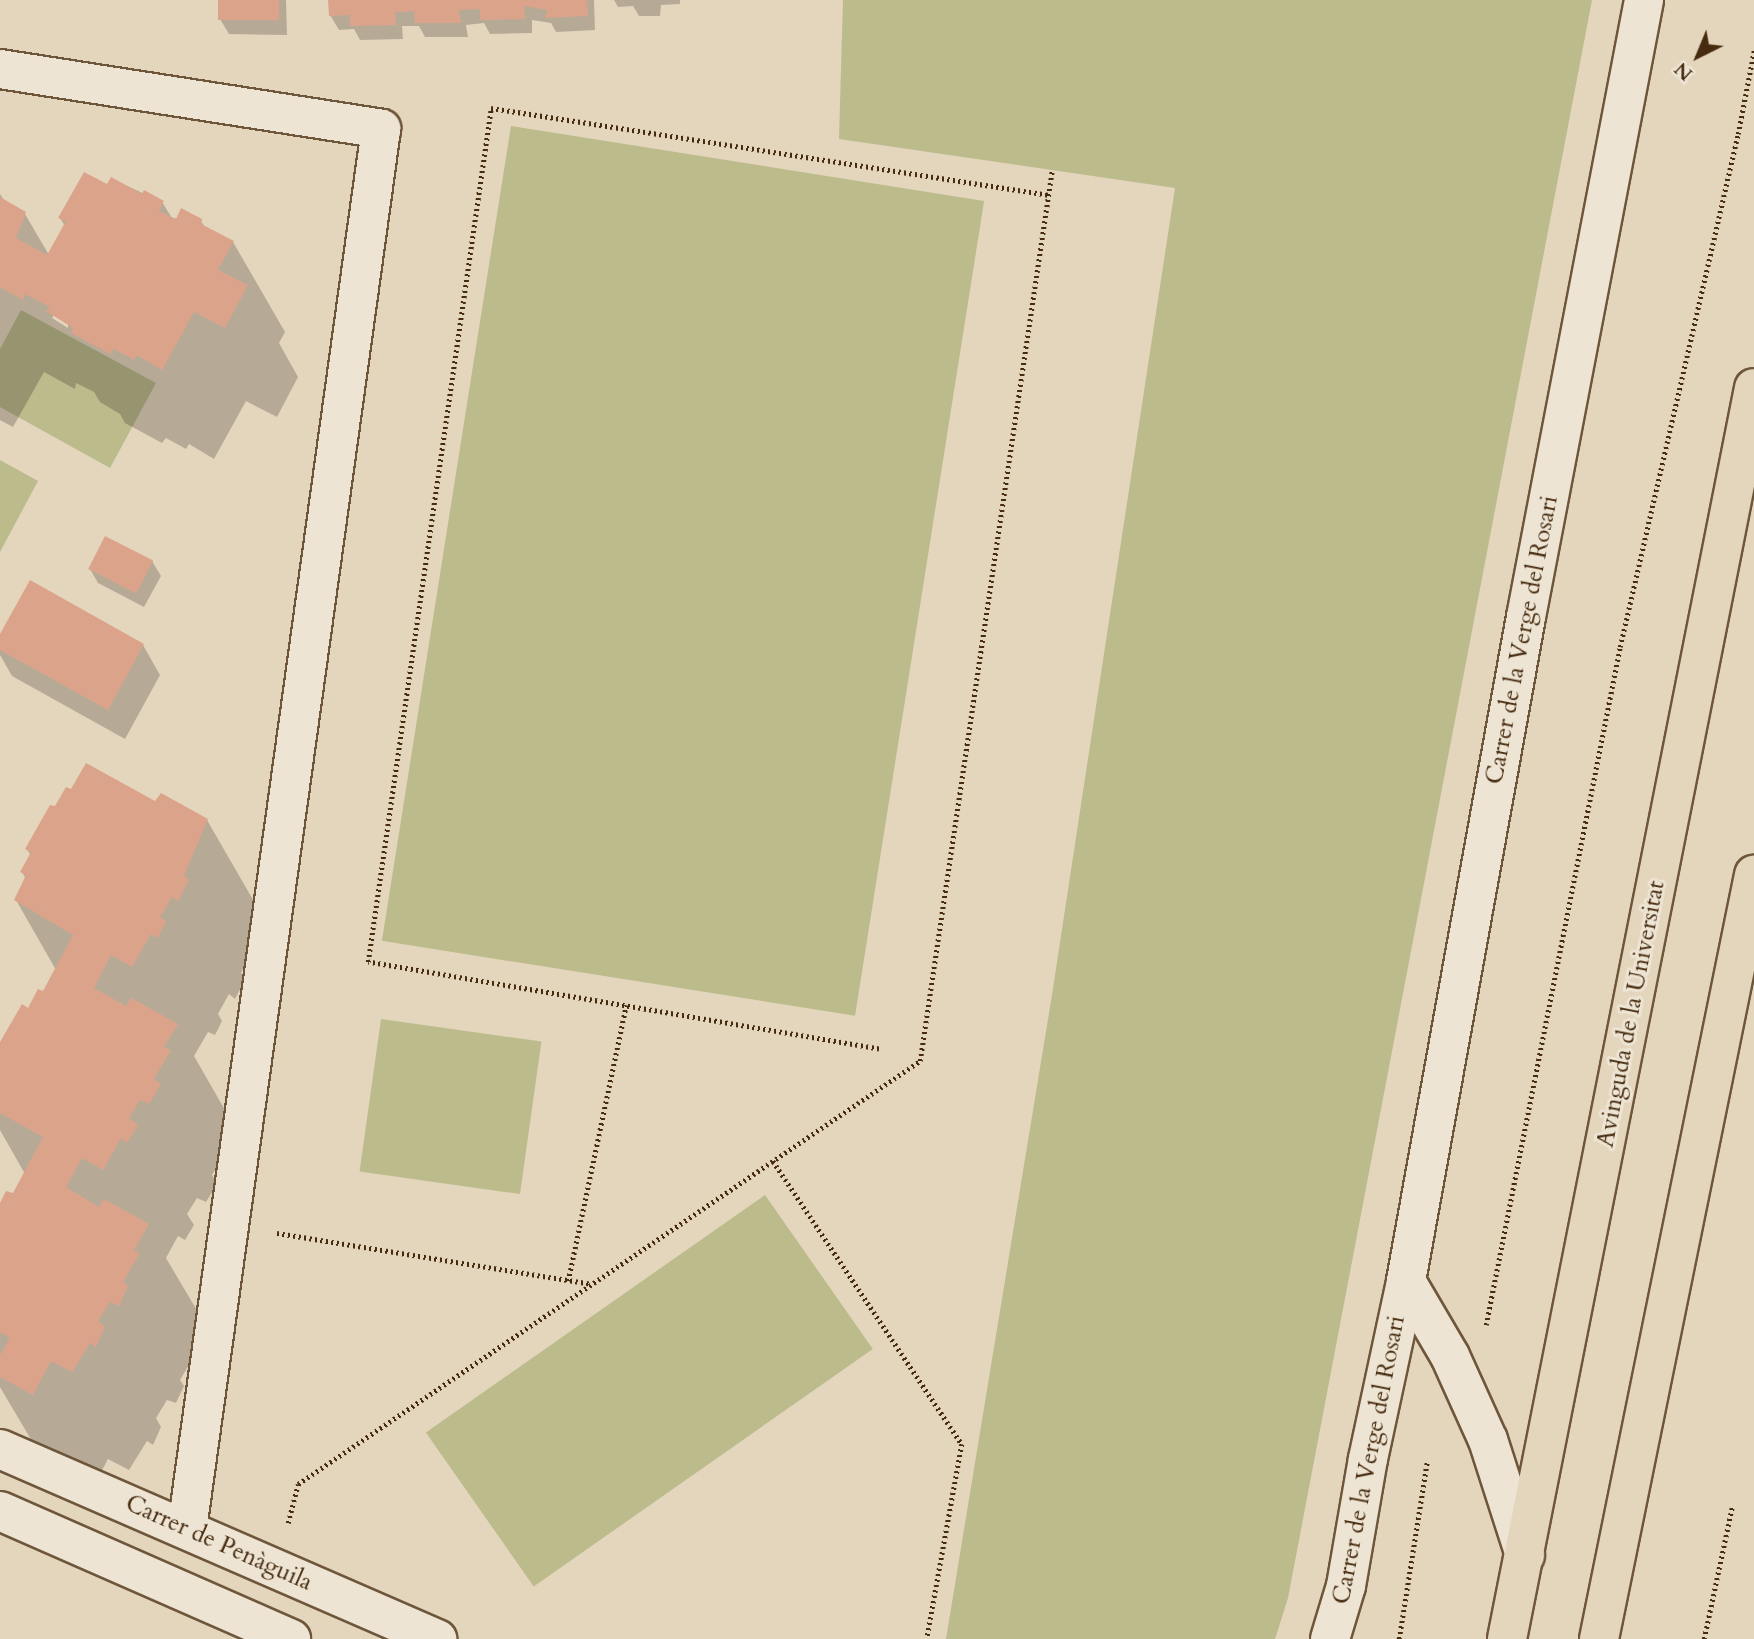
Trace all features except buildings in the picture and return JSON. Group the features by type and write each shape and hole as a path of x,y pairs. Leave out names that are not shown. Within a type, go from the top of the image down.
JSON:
{"main road":[{"name":"Avinguda de la Universitat","path":"1507,1639 1754,388"},
{"path":"1598,1639 1754,875"}],"street":[{"name":"Carrer de la Verge del Rosari","path":"1331,1639 1346,1586 1368,1459 1406,1281 1526,617 1644,0"},
{"path":"0,69 381,129 187,1529"},
{"name":"Carrer de la Verge del Rosari","path":"1406,1281 1450,1356 1488,1440 1525,1555"},
{"name":"Carrer de Penàguila","path":"0,1449 437,1639"},
{"path":"0,1511 291,1639"}],"path":[{"path":"1467,1393 1490,1311 1620,647 1738,134 1754,51"},
{"path":"879,1049 368,962 491,108 1049,195"},
{"path":"287,1528 298,1484 920,1061 1052,170"},
{"path":"568,1281 626,1005"},
{"path":"773,1161 962,1444 927,1639"},
{"path":"277,1233 592,1284"},
{"path":"1399,1639 1427,1462"},
{"path":"1704,1639 1732,1507"}],"shaded area":[{"path":"843,0 1592,0 1288,1598 1275,1639 946,1639 1052,995 1175,188 839,139"},
{"path":"511,126 984,201 855,1016 382,941"},
{"path":"21,310 156,383 110,468 0,407 0,349"},
{"path":"0,460 38,481 0,552"},
{"path":"381,1019 541,1042 520,1194 360,1172"},
{"path":"765,1195 873,1349 534,1586 426,1432"}]}
